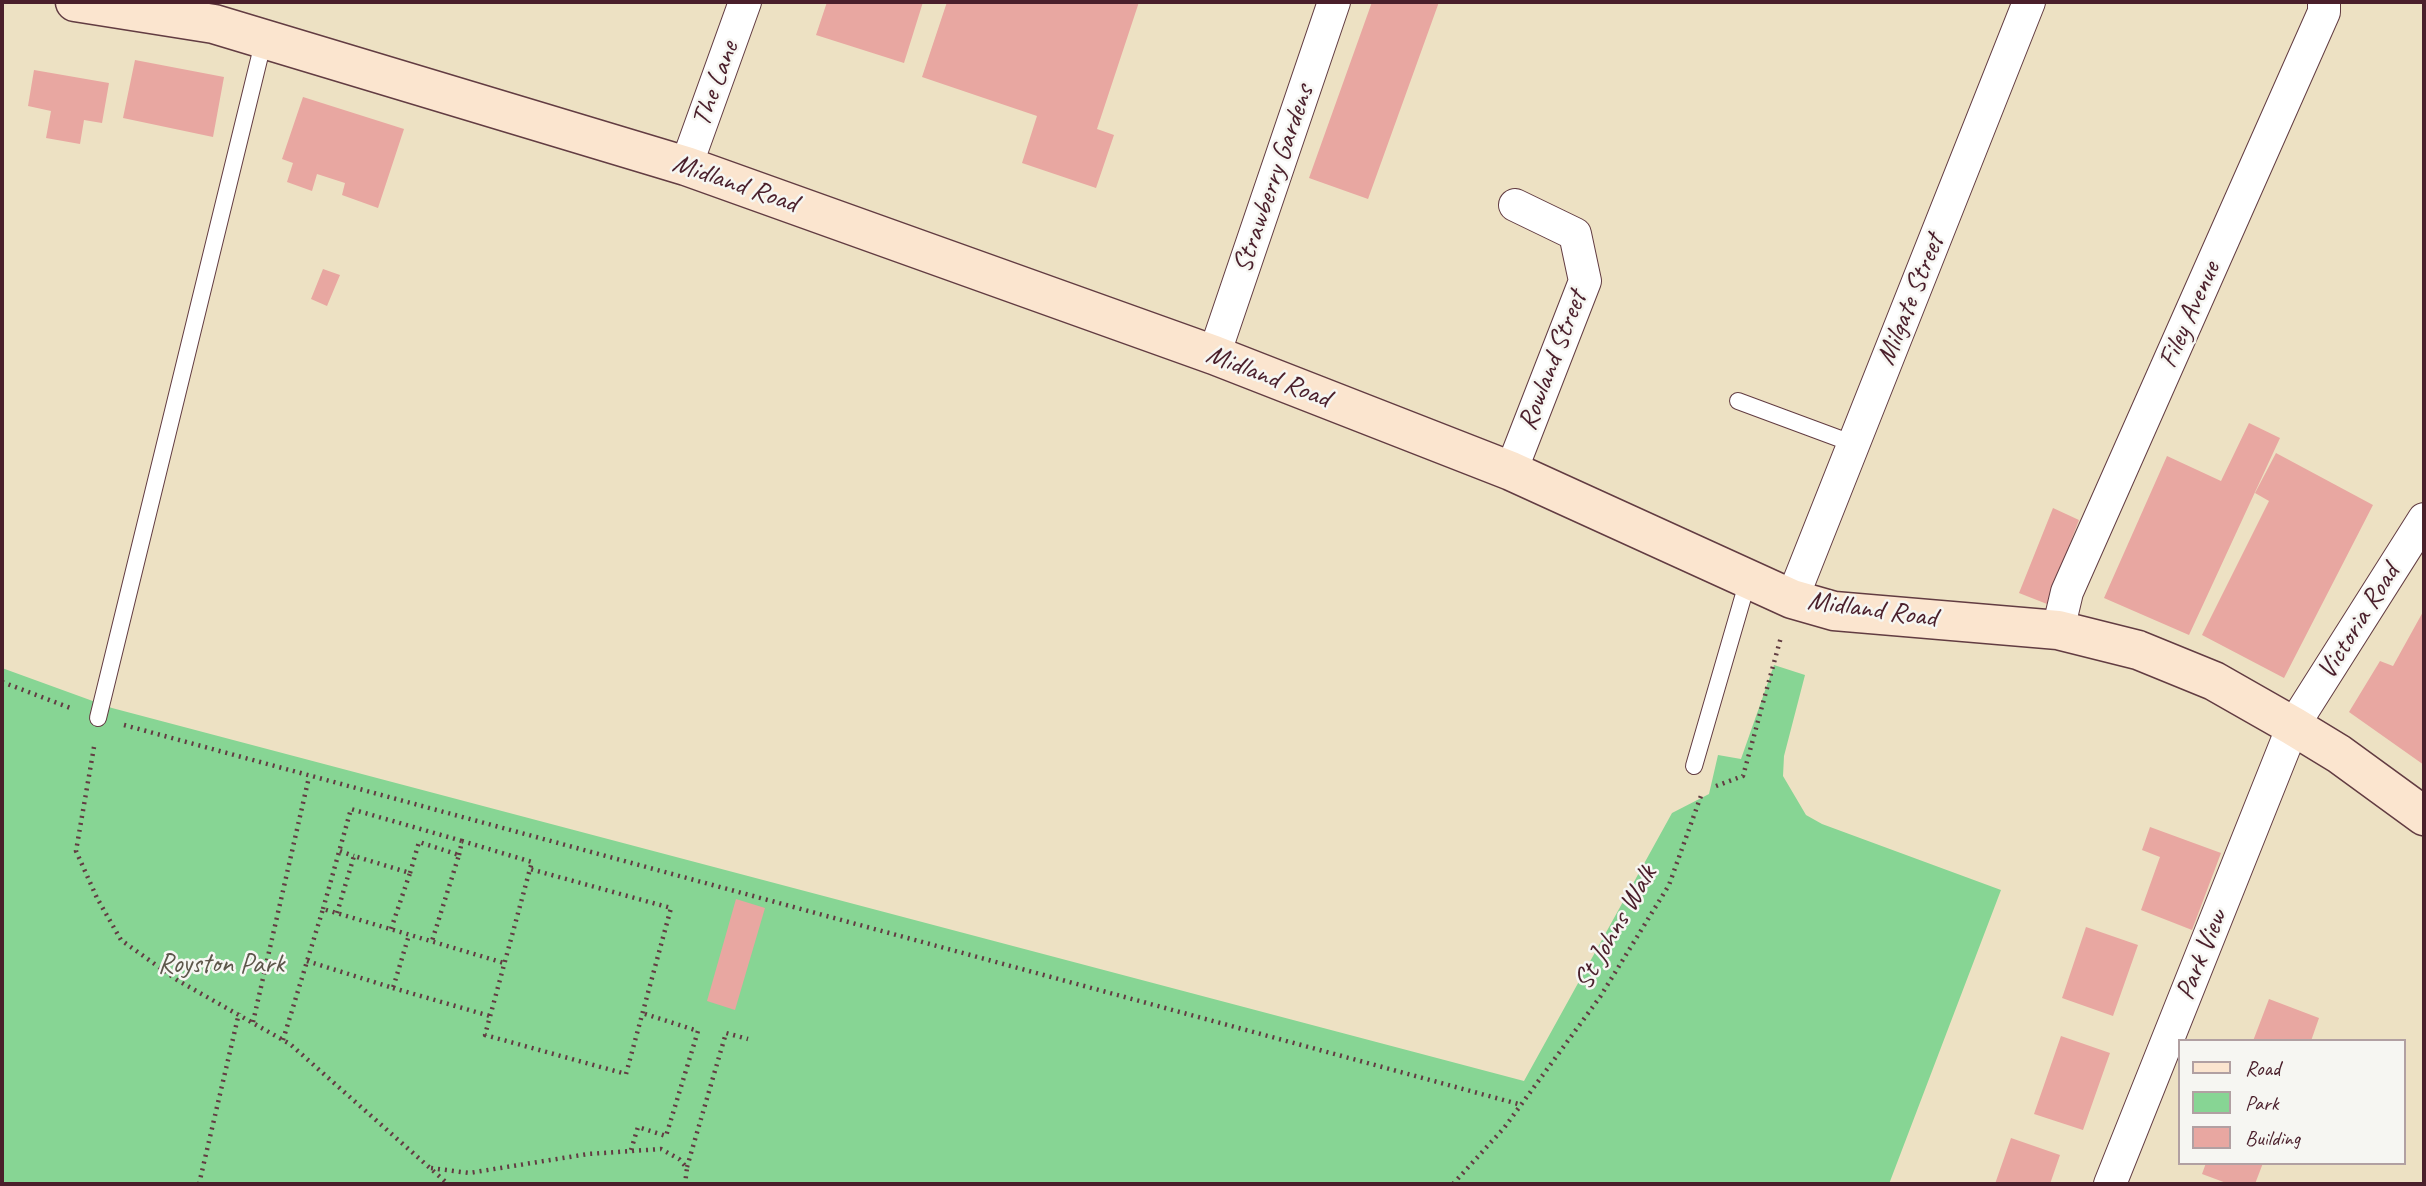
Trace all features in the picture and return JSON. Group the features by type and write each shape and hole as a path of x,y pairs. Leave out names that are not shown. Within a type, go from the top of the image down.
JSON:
{"main road":[{"name":"Midland Road","path":"75,2 214,24 686,166 1214,355 1511,471 1792,599 1834,611 2058,631 2138,650 2214,681 2293,726 2339,754 2424,816"}],"street":[{"name":"The Lane","path":"686,166 745,2"},
{"name":"Strawberry Gardens","path":"1214,355 1334,2"},
{"name":"Milgate Street","path":"1792,599 2029,2"},
{"name":"Filey Avenue","path":"2058,631 2067,592 2324,12 2324,2"},
{"name":"Rowland Street","path":"1511,471 1585,281 1575,234 1515,205"},
{"name":"Victoria Road","path":"2293,726 2424,519"},
{"name":"Park View","path":"2110,1184 2293,726"}],"lane":[{"path":"98,718 264,39"},
{"path":"1738,401 1854,444"},
{"path":"1694,766 1748,580"}],"path":[{"path":"1713,787 1743,776 1792,599"},
{"path":"2,682 98,718 1522,1105"},
{"path":"98,718 76,851 97,898 121,940 177,979 284,1040 445,1183"},
{"path":"253,1022 309,776"},
{"name":"St Johns Walk","path":"1453,1184 1522,1105 1600,997 1669,885 1703,791"},
{"path":"284,1040 351,809 532,862 530,869 504,964 485,1035 626,1074 671,908 530,869"},
{"path":"432,941 462,841"},
{"path":"391,929 419,842 459,855"},
{"path":"340,851 410,873"},
{"path":"337,913 354,856"},
{"path":"323,909 504,964"},
{"path":"393,988 409,935"},
{"path":"307,961 490,1016"},
{"path":"199,1184 239,1013"},
{"path":"631,1150 638,1127 666,1136 698,1031 642,1013"},
{"path":"685,1184 687,1168 726,1033 748,1040"},
{"path":"430,1168 469,1173 588,1154 661,1149 680,1159 687,1168"}],"green space":[{"name":"Royston Park","path":"1774,665 1805,675 1784,756 1783,776 1806,815 1822,824 2001,890 1889,1184 2,1184 2,668 112,708 1524,1081 1672,813 1709,794 1718,755 1741,759"}],"building":[{"path":"827,2 923,2 904,63 816,35"},
{"path":"947,2 1139,2 1097,129 1114,135 1096,188 1022,163 1037,116 922,77"},
{"path":"1372,2 1439,2 1368,199 1309,178"},
{"path":"135,60 224,77 213,137 123,118"},
{"path":"34,70 109,83 102,123 84,120 80,144 46,138 51,111 28,106"},
{"path":"303,97 404,129 378,208 342,195 345,183 317,174 312,191 287,182 293,163 282,159"},
{"path":"323,269 340,275 327,306 311,299"},
{"path":"2249,423 2280,438 2189,635 2104,598 2167,456 2221,481"},
{"path":"2276,453 2373,505 2284,678 2202,635 2269,501 2255,493"},
{"path":"2053,508 2079,520 2047,604 2019,593"},
{"path":"2424,610 2424,765 2349,712 2380,661 2393,666"},
{"path":"2150,827 2221,853 2192,930 2141,910 2160,857 2142,850"},
{"path":"736,899 765,908 735,1010 707,1001"},
{"path":"2086,927 2138,945 2113,1016 2062,998"},
{"path":"2269,999 2319,1018 2312,1039 2254,1039"},
{"path":"2061,1036 2110,1053 2083,1130 2034,1114"},
{"path":"2011,1138 2060,1155 2050,1184 1995,1184"},
{"path":"2205,1165 2262,1165 2255,1184 2229,1184 2202,1174"}]}
